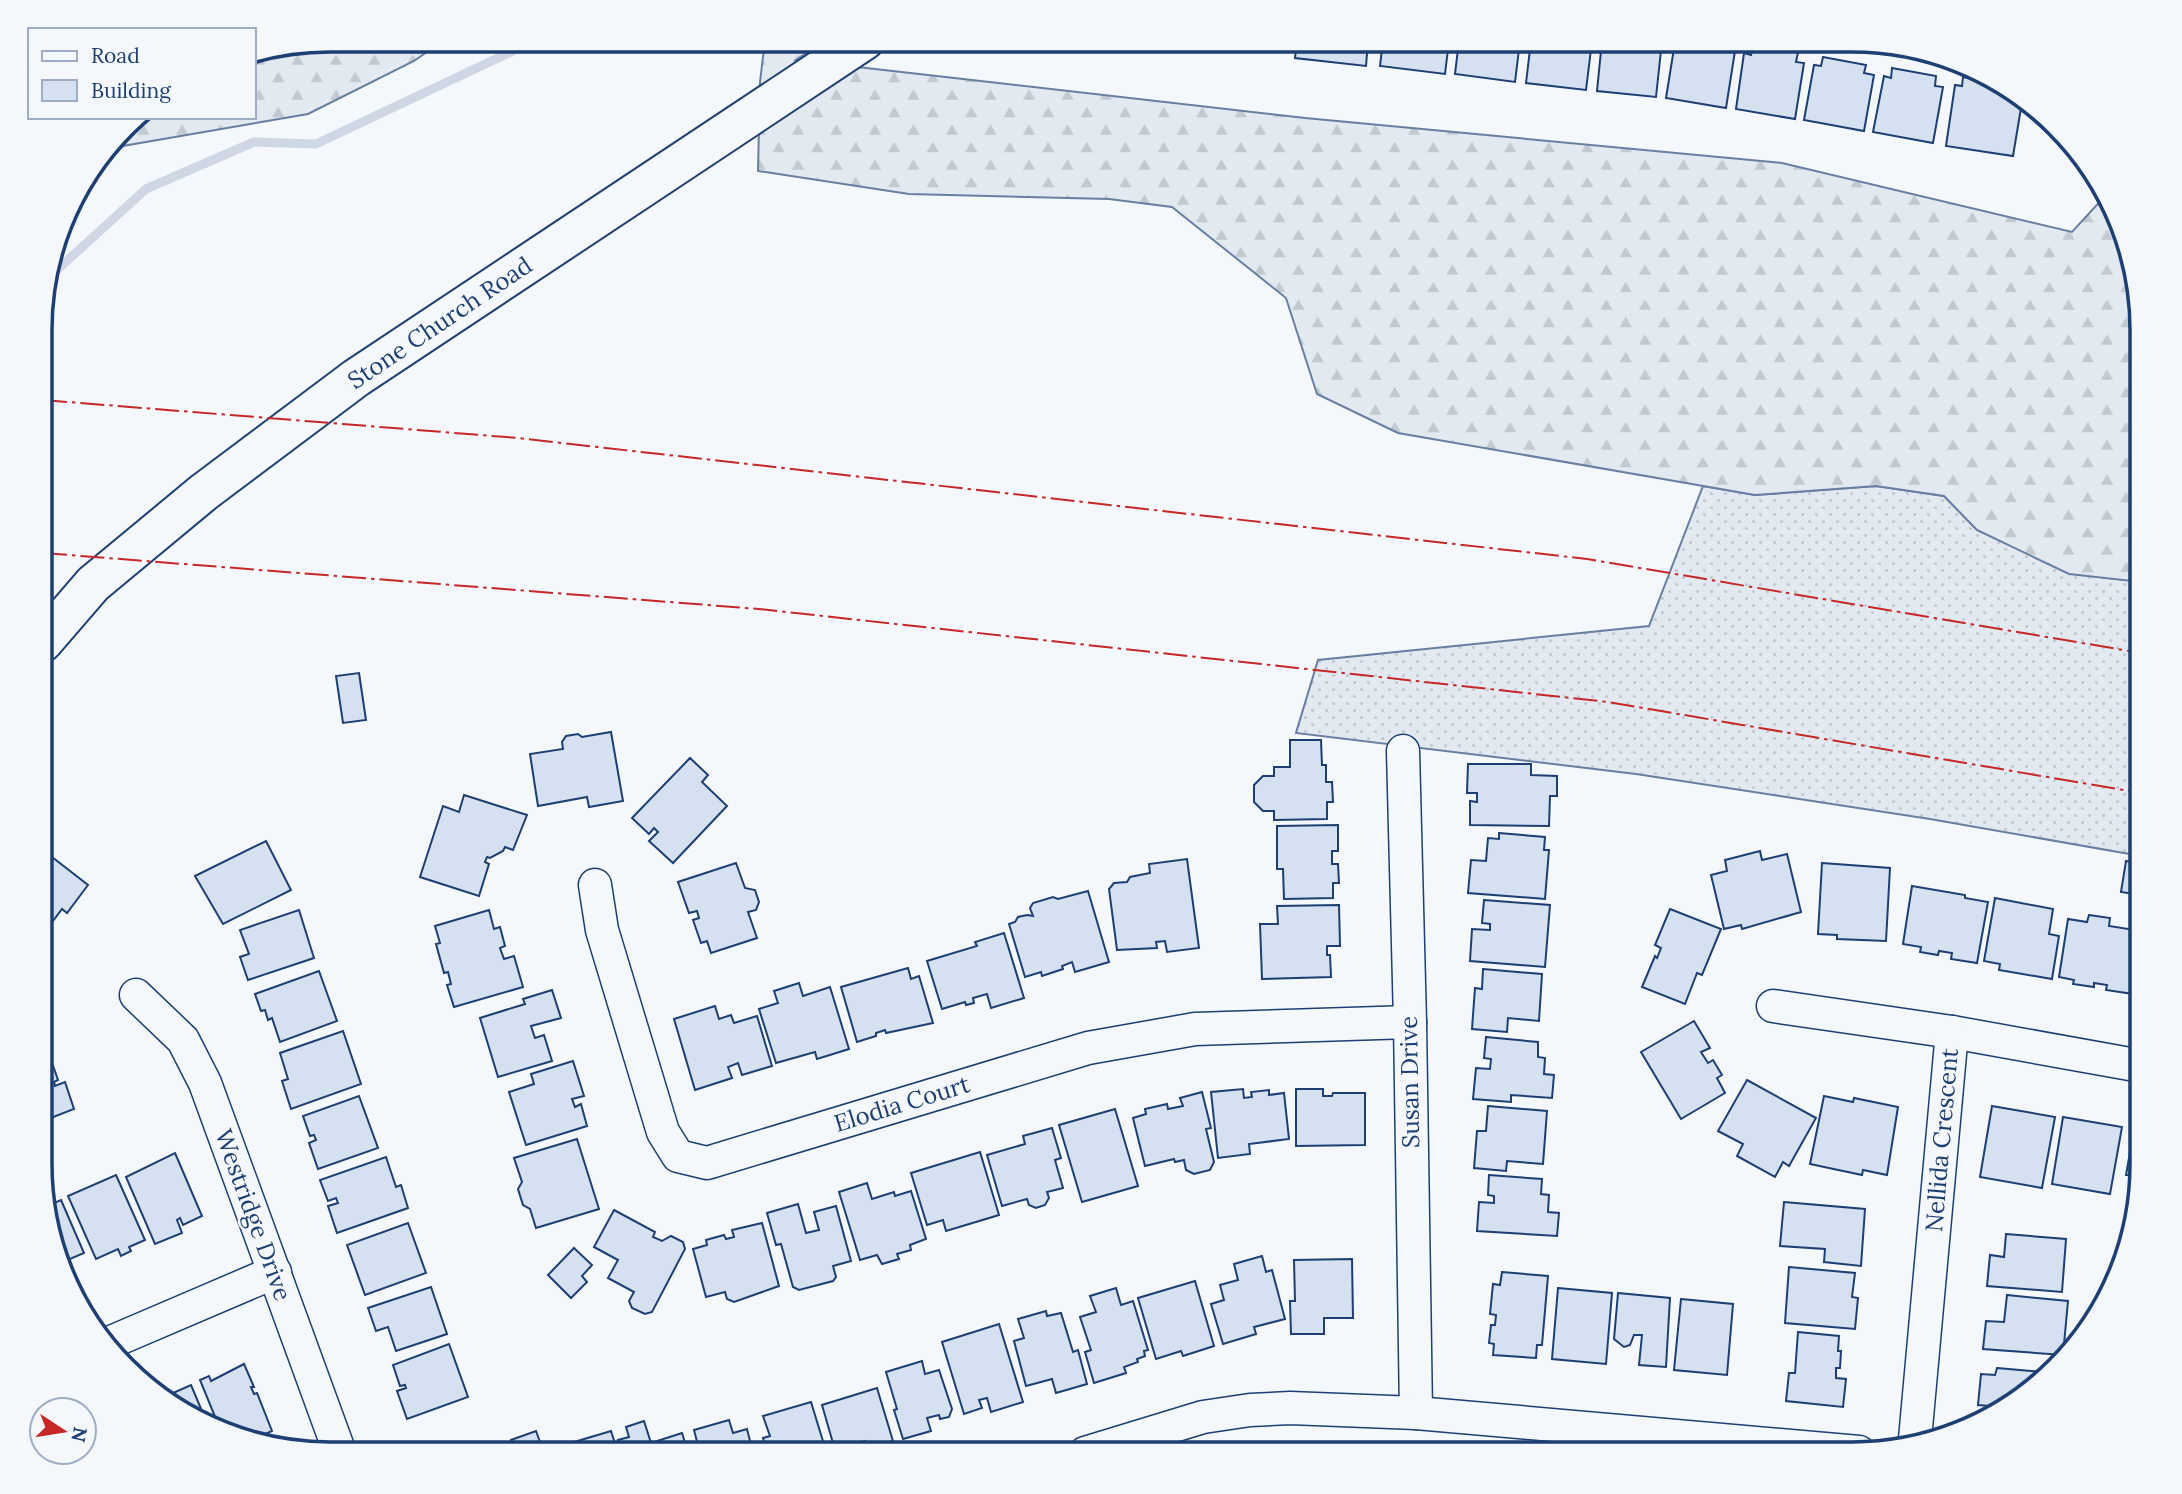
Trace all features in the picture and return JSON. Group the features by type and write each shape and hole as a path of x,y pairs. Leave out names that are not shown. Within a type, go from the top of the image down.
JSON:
{"main road":[{"name":"Stone Church Road","path":"52,632 93,584 204,492 356,378 847,52"}],"street":[{"name":"Susan Drive","path":"1403,751 1416,1413"},
{"name":"Elodia Court","path":"595,885 602,930 663,1132 678,1156 707,1163 1088,1048 1195,1029 1410,1022"},
{"name":"Westridge Drive","path":"136,995 183,1040 205,1083 336,1442"},
{"path":"1773,1006 1952,1032"},
{"name":"Nellida Crescent","path":"1915,1434 1952,1032 2130,1064"},
{"path":"116,1340 275,1272"},
{"path":"1121,1442 1203,1417 1250,1410 1290,1408 1416,1413 1745,1442"}],"green space":[{"path":"427,52 308,114 122,146 150,119 256,119 256,63 312,53"},
{"path":"764,52 808,52 796,60 1305,118 1782,163 2072,232 2099,203 2120,258 2129,312 2130,581 2069,574 1977,530 1944,496 1876,486 1755,495 1398,433 1317,394 1286,298 1172,207 1109,199 909,194 758,171 760,82"},
{"path":"1703,486 1755,495 1876,486 1944,496 1977,530 2069,573 2130,581 2130,854 1930,819 1636,774 1296,733 1318,660 1649,626"}],"building":[{"path":"1296,52 1367,52 1366,66 1295,58"},
{"path":"1382,52 1448,52 1445,74 1380,66"},
{"path":"1458,52 1519,52 1515,82 1455,74"},
{"path":"1530,52 1591,52 1586,90 1526,83"},
{"path":"1601,52 1661,52 1656,97 1597,91"},
{"path":"1673,52 1735,52 1726,108 1666,98"},
{"path":"1752,52 1798,52 1796,62 1804,63 1795,119 1736,109 1744,53 1751,55"},
{"path":"1823,57 1866,65 1864,73 1874,75 1864,131 1804,120 1814,65 1821,66"},
{"path":"1892,68 1936,76 1935,86 1943,87 1933,143 1873,132 1884,76 1891,78"},
{"path":"1963,77 1967,78 2021,110 2013,156 1946,146 1955,85 1962,86"},
{"path":"359,673 366,720 343,723 336,676"},
{"path":"611,732 623,801 589,807 587,797 538,806 530,754 563,749 562,742 566,736 578,734 582,737"},
{"path":"1290,740 1321,740 1326,782 1332,782 1333,802 1327,802 1327,819 1274,820 1274,811 1263,811 1254,802 1254,785 1263,776 1274,776 1274,767 1290,767"},
{"path":"690,758 708,775 702,782 727,806 673,863 649,841 658,832 654,828 649,834 632,818"},
{"path":"1468,764 1531,764 1531,775 1557,776 1557,796 1550,796 1549,826 1470,825 1470,801 1477,802 1477,793 1467,793"},
{"path":"464,795 527,815 513,850 505,847 503,851 487,857 485,862 489,864 479,896 420,877 443,806 459,812"},
{"path":"1338,825 1338,851 1332,851 1332,864 1338,864 1339,883 1333,883 1333,898 1284,899 1283,869 1277,869 1277,826"},
{"path":"1499,833 1545,837 1544,850 1549,850 1545,899 1468,893 1471,860 1486,861 1488,838 1499,839"},
{"path":"266,841 291,890 223,924 195,876"},
{"path":"1760,851 1762,860 1787,854 1801,912 1742,929 1741,925 1724,929 1711,875 1727,871 1725,860"},
{"path":"52,857 88,885 67,913 62,909 52,922"},
{"path":"1187,859 1199,948 1167,952 1165,941 1156,942 1157,948 1117,950 1109,889 1114,883 1127,882 1130,877 1150,873 1149,864"},
{"path":"2126,861 2130,862 2130,893 2121,892"},
{"path":"736,863 745,888 755,890 759,902 756,910 748,912 757,938 711,953 707,941 701,943 693,920 699,918 697,911 689,913 678,882"},
{"path":"1822,863 1890,868 1886,941 1837,939 1837,935 1818,934"},
{"path":"1912,886 1965,895 1965,898 1988,902 1977,963 1951,959 1952,953 1939,951 1938,955 1920,952 1921,947 1903,944"},
{"path":"1088,891 1109,962 1075,972 1072,962 1062,966 1063,969 1042,976 1041,972 1025,977 1009,924 1015,922 1018,917 1033,916 1030,908 1033,903"},
{"path":"1995,898 2053,909 2049,934 2059,936 2052,979 1999,970 2000,964 1984,961"},
{"path":"1484,900 1550,905 1545,967 1470,961 1472,929 1490,930 1490,924 1482,923"},
{"path":"1339,905 1340,946 1327,946 1331,977 1262,979 1260,924 1278,924 1277,906"},
{"path":"1670,909 1721,929 1702,975 1697,973 1685,1004 1642,987 1661,948 1655,945"},
{"path":"299,910 314,958 248,980 240,957 249,954 240,930"},
{"path":"489,910 494,929 500,927 505,946 500,948 504,959 514,956 523,987 454,1007 447,985 451,984 448,972 444,973 436,944 440,943 435,926"},
{"path":"2089,915 2110,918 2109,926 2130,929 2130,994 2106,990 2107,985 2094,983 2094,987 2073,984 2074,980 2059,977 2068,919 2087,922"},
{"path":"1004,933 1024,998 991,1008 987,994 973,998 974,1003 966,1005 965,1002 942,1009 927,961 977,946 975,942"},
{"path":"908,968 911,979 919,976 933,1023 886,1033 885,1030 857,1042 841,987"},
{"path":"1483,969 1542,974 1539,1021 1508,1018 1507,1032 1472,1029 1475,988 1482,989"},
{"path":"319,971 337,1021 280,1042 272,1018 268,1020 265,1010 261,1011 255,994"},
{"path":"799,983 803,996 830,987 849,1049 817,1059 815,1052 776,1063 759,1009 778,1003 774,991"},
{"path":"552,990 561,1018 531,1026 535,1038 544,1035 552,1061 498,1077 480,1018 525,1004 523,999"},
{"path":"715,1006 719,1019 731,1015 734,1023 757,1016 772,1066 742,1075 738,1063 728,1067 732,1078 695,1090 674,1019"},
{"path":"1694,1021 1710,1048 1701,1052 1708,1063 1713,1060 1722,1075 1717,1078 1725,1093 1681,1119 1641,1052"},
{"path":"343,1031 361,1084 291,1109 282,1081 288,1079 280,1053"},
{"path":"1486,1037 1538,1042 1538,1057 1545,1058 1544,1074 1554,1075 1552,1098 1511,1095 1511,1102 1473,1099 1476,1068 1490,1069 1491,1059 1484,1058"},
{"path":"573,1061 584,1096 572,1099 575,1107 581,1104 587,1126 526,1145 509,1092 534,1084 531,1074"},
{"path":"52,1063 58,1080 54,1082 55,1086 65,1082 74,1109 52,1118"},
{"path":"1747,1080 1816,1118 1789,1166 1783,1162 1775,1177 1737,1156 1743,1144 1718,1131"},
{"path":"1243,1089 1244,1098 1252,1097 1251,1092 1269,1090 1269,1095 1284,1093 1289,1139 1249,1144 1250,1154 1218,1158 1211,1092"},
{"path":"1296,1089 1323,1089 1323,1096 1332,1096 1333,1093 1365,1093 1365,1145 1296,1146"},
{"path":"1202,1092 1211,1128 1206,1129 1214,1162 1210,1170 1194,1174 1186,1170 1184,1160 1175,1162 1174,1159 1145,1166 1133,1118 1146,1114 1145,1109 1167,1104 1168,1109 1183,1106 1180,1098"},
{"path":"359,1096 378,1148 318,1169 309,1143 316,1140 314,1135 310,1136 303,1116"},
{"path":"1824,1096 1853,1102 1854,1098 1898,1107 1887,1175 1863,1170 1862,1175 1810,1164"},
{"path":"1488,1106 1547,1111 1543,1164 1507,1161 1506,1171 1474,1168 1477,1131 1486,1131"},
{"path":"1992,1106 2055,1117 2042,1188 1980,1177"},
{"path":"1115,1109 1138,1186 1082,1202 1059,1125"},
{"path":"2063,1117 2122,1127 2110,1194 2052,1184"},
{"path":"1052,1128 1061,1158 1055,1160 1063,1188 1047,1192 1049,1198 1045,1205 1036,1208 1029,1205 1027,1199 1002,1206 987,1155 1025,1144 1023,1136"},
{"path":"577,1139 599,1209 536,1228 530,1209 523,1205 518,1189 522,1182 514,1158"},
{"path":"980,1152 999,1215 946,1231 943,1220 927,1225 911,1173"},
{"path":"2130,1152 2129,1176 2126,1175"},
{"path":"175,1153 202,1216 183,1225 180,1218 177,1220 182,1233 155,1244 126,1177"},
{"path":"386,1157 396,1187 401,1185 408,1208 337,1233 328,1206 338,1203 336,1198 328,1201 320,1180"},
{"path":"116,1175 145,1240 129,1247 131,1251 121,1256 118,1249 96,1259 68,1196"},
{"path":"1489,1175 1542,1179 1541,1194 1549,1195 1548,1212 1559,1213 1557,1236 1477,1231 1479,1202 1494,1203 1494,1196 1488,1195"},
{"path":"867,1183 872,1199 894,1192 895,1196 911,1191 926,1239 910,1245 911,1250 897,1254 899,1259 882,1264 877,1255 860,1260 839,1192"},
{"path":"61,1200 84,1253 70,1259 62,1236 55,1202"},
{"path":"1784,1202 1865,1209 1861,1266 1824,1262 1825,1249 1780,1246"},
{"path":"798,1204 806,1233 819,1230 814,1212 836,1206 851,1261 833,1266 836,1277 833,1281 799,1290 793,1287 781,1244 776,1245 767,1213"},
{"path":"614,1210 655,1232 653,1237 662,1241 671,1236 683,1242 685,1249 652,1312 645,1314 632,1308 629,1301 634,1292 608,1278 618,1260 594,1247"},
{"path":"408,1223 426,1273 365,1295 347,1245"},
{"path":"762,1223 779,1286 734,1302 727,1299 725,1292 706,1297 693,1249 707,1245 706,1240 724,1235 726,1239 734,1237 732,1230"},
{"path":"2006,1234 2066,1239 2062,1292 1987,1286 1990,1255 2004,1257"},
{"path":"574,1248 592,1265 582,1276 587,1282 571,1298 548,1275"},
{"path":"1262,1256 1266,1272 1272,1270 1285,1319 1254,1327 1256,1334 1223,1344 1211,1304 1224,1300 1220,1285 1238,1280 1234,1264"},
{"path":"1352,1259 1353,1318 1324,1318 1324,1334 1291,1334 1290,1301 1295,1301 1294,1260"},
{"path":"1789,1267 1855,1273 1852,1297 1858,1298 1855,1329 1785,1323"},
{"path":"1502,1272 1548,1276 1542,1345 1537,1345 1536,1358 1493,1355 1494,1344 1489,1343 1491,1325 1495,1325 1496,1315 1490,1314 1493,1284 1500,1285"},
{"path":"1195,1281 1214,1346 1183,1356 1181,1351 1156,1359 1138,1298"},
{"path":"431,1287 447,1334 396,1351 388,1327 376,1331 368,1308"},
{"path":"1116,1288 1121,1305 1133,1301 1148,1350 1144,1351 1145,1356 1137,1359 1138,1362 1124,1367 1126,1373 1094,1383 1085,1352 1091,1350 1080,1317 1096,1312 1090,1296"},
{"path":"1558,1288 1612,1293 1606,1364 1552,1359"},
{"path":"1618,1293 1670,1298 1666,1367 1639,1365 1642,1335 1634,1335 1630,1345 1624,1347 1614,1339"},
{"path":"2007,1295 2068,1301 2064,1343 2054,1354 1983,1349 1986,1321 2004,1322"},
{"path":"1681,1299 1733,1304 1727,1375 1674,1370"},
{"path":"1046,1311 1047,1316 1061,1313 1073,1352 1078,1350 1087,1384 1056,1393 1052,1379 1026,1386 1014,1341 1024,1338 1018,1319"},
{"path":"999,1324 1023,1402 991,1412 987,1398 979,1400 982,1408 964,1414 942,1342"},
{"path":"1798,1332 1839,1336 1840,1368 1836,1368 1836,1378 1846,1379 1843,1407 1786,1401 1789,1373 1795,1373"},
{"path":"449,1344 468,1397 407,1419 397,1391 406,1388 405,1385 400,1386 393,1365"},
{"path":"922,1361 925,1374 939,1370 952,1409 949,1417 940,1419 939,1415 927,1418 931,1431 903,1439 886,1372"},
{"path":"244,1364 254,1387 251,1387 254,1394 257,1393 272,1431 266,1434 258,1432 215,1416 200,1380 209,1376 211,1381"},
{"path":"1997,1368 2037,1371 1991,1404 1978,1405 1981,1374 1995,1375"},
{"path":"191,1385 201,1410 191,1404 173,1393"},
{"path":"877,1388 893,1441 833,1442 822,1405"},
{"path":"811,1402 823,1442 764,1442 763,1438 770,1436 763,1416"},
{"path":"729,1420 733,1433 747,1429 750,1442 697,1442 694,1430"},
{"path":"644,1421 651,1442 619,1442 629,1437 626,1427"},
{"path":"536,1431 540,1442 512,1442"},
{"path":"611,1431 614,1442 574,1442"},
{"path":"682,1433 685,1442 654,1442"}],"waterway":[{"path":"60,267 146,189 254,142 316,144 511,52"}],"power":[{"path":"52,401 518,438 1587,559 2130,651"},
{"path":"52,554 759,609 1608,702 2130,791"}]}
